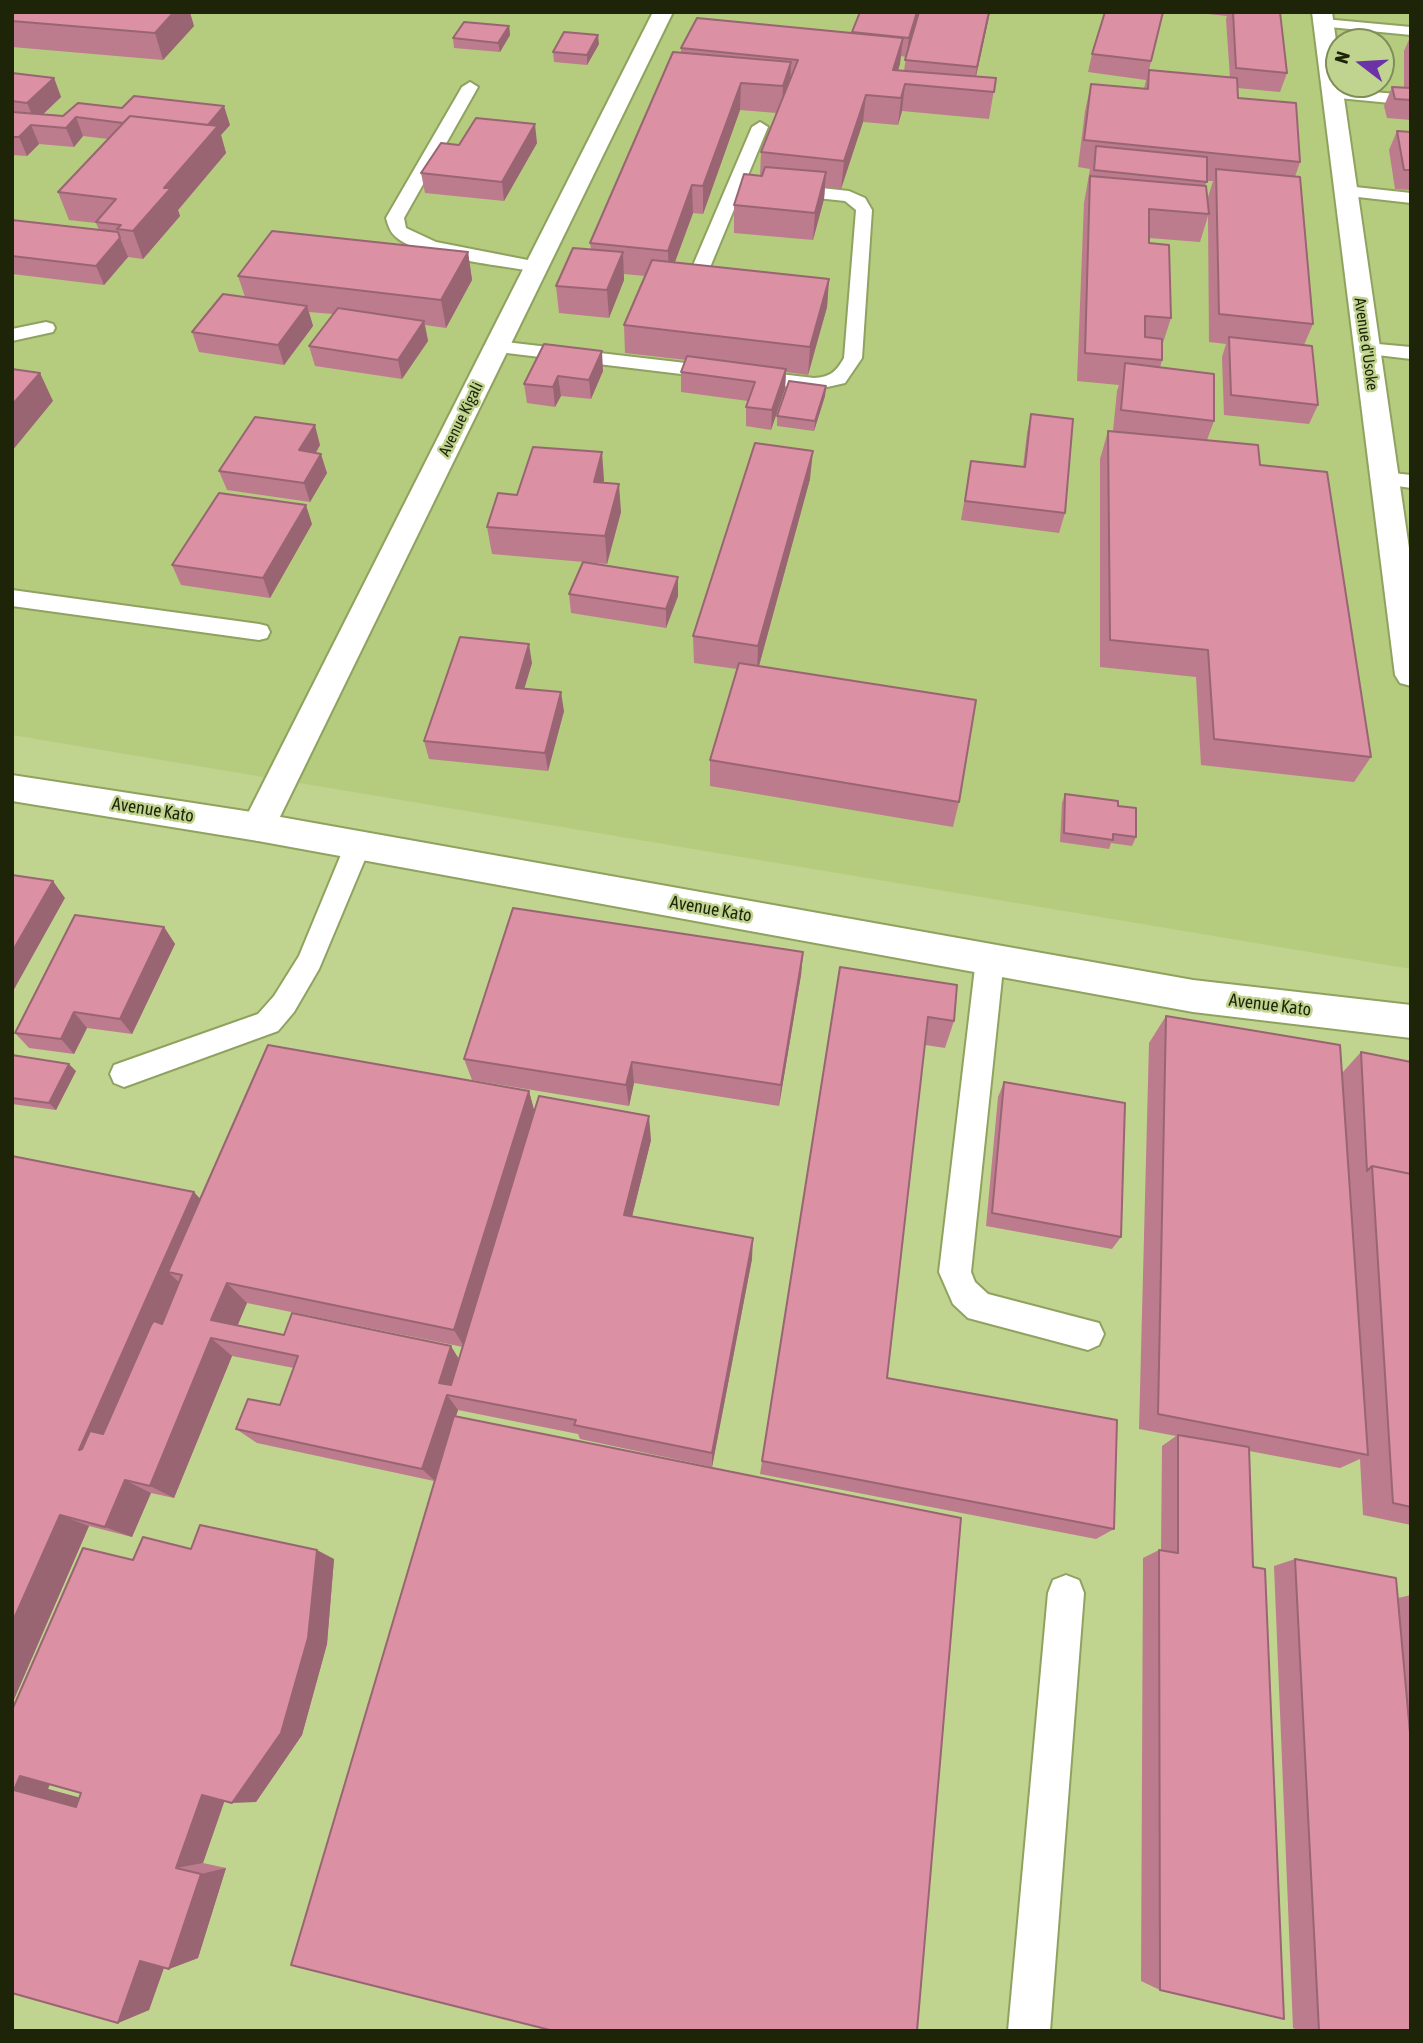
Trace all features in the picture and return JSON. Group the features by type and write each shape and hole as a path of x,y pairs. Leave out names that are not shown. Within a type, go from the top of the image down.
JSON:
{"street":[{"name":"Avenue Kigali","path":"258,827 663,12"},
{"name":"Avenue d'Usoke","path":"1334,98 1411,675"},
{"name":"Avenue Kato","path":"12,788 258,827 1193,996 1411,1022"}],"lane":[{"path":"1323,18 1411,30"},
{"path":"470,87 395,218 397,230 406,237 426,244 537,267"},
{"path":"1385,98 1411,100"},
{"path":"697,277 760,127"},
{"path":"497,347 814,384 836,382 847,371 853,358 864,210 859,202 849,196 737,184"},
{"path":"1346,191 1411,198"},
{"path":"12,335 46,328"},
{"path":"1367,349 1411,353"},
{"path":"1384,478 1411,482"},
{"path":"12,598 259,632"},
{"path":"124,1074 268,1023 284,1006 302,976 358,845"},
{"path":"990,959 955,1272 964,1293 979,1307 1088,1334"},
{"path":"1029,2031 1066,1592"}],"shaded area":[{"path":"12,12 1411,12 1411,969 12,735"}],"building":[{"path":"12,12 174,12 155,33 12,21"},
{"path":"860,12 917,12 909,38 852,32"},
{"path":"919,12 989,12 977,67 905,60"},
{"path":"1105,12 1163,12 1151,61 1092,54"},
{"path":"1233,12 1280,12 1287,73 1236,68"},
{"path":"697,18 903,38 893,70 996,78 994,92 905,84 901,98 866,95 844,161 761,152 798,60 681,48"},
{"path":"464,22 509,26 498,43 453,38"},
{"path":"564,32 598,35 587,55 553,52"},
{"path":"673,52 791,62 783,86 741,83 703,186 692,185 668,251 590,243"},
{"path":"1149,70 1237,78 1238,98 1296,103 1300,162 1084,140 1091,84 1148,89"},
{"path":"12,73 54,78 27,103 12,101"},
{"path":"1395,87 1411,88 1411,100 1395,99"},
{"path":"134,96 224,106 208,125 130,116 123,123 76,117 66,128 31,125 19,137 12,137 12,112 63,116 78,103 122,108"},
{"path":"130,116 218,126 164,188 171,188 133,231 117,229 121,225 96,222 116,199 58,192"},
{"path":"476,118 535,124 502,182 421,173 441,143 459,145"},
{"path":"1397,131 1411,132 1411,170 1404,170"},
{"path":"1096,146 1207,157 1207,182 1094,170"},
{"path":"765,167 826,172 815,213 734,205 744,174 762,176"},
{"path":"1216,169 1300,177 1313,324 1219,314"},
{"path":"1090,176 1206,186 1209,214 1149,209 1149,243 1169,245 1171,318 1145,316 1145,337 1162,339 1162,360 1085,353"},
{"path":"12,220 118,232 120,238 96,266 12,256"},
{"path":"272,231 468,252 441,300 238,276"},
{"path":"573,248 623,252 607,290 556,286"},
{"path":"652,260 829,279 810,347 624,325"},
{"path":"223,294 307,306 278,345 192,332"},
{"path":"338,308 424,321 398,360 309,346"},
{"path":"1229,337 1312,346 1318,405 1231,395"},
{"path":"544,344 602,351 589,380 558,376 553,387 524,384"},
{"path":"687,356 786,369 772,410 746,407 755,382 681,372"},
{"path":"1125,363 1214,374 1214,421 1121,410"},
{"path":"12,369 40,373 12,405"},
{"path":"789,381 826,386 815,421 777,416"},
{"path":"1031,414 1073,419 1065,513 965,501 971,461 1025,467"},
{"path":"255,417 315,425 299,450 321,454 304,483 219,471"},
{"path":"1108,431 1258,445 1260,465 1327,472 1371,757 1214,739 1208,650 1110,640"},
{"path":"755,443 813,451 758,646 693,636"},
{"path":"533,447 602,452 594,482 619,484 605,536 487,527 498,493 517,495"},
{"path":"219,493 306,505 263,578 172,565"},
{"path":"583,562 678,577 666,609 569,594"},
{"path":"460,637 529,644 516,688 561,692 545,753 424,741"},
{"path":"739,663 976,700 959,802 710,760"},
{"path":"1065,794 1118,801 1118,806 1136,808 1136,837 1113,834 1113,840 1064,833"},
{"path":"12,875 53,881 12,952"},
{"path":"513,908 803,952 781,1085 632,1062 626,1085 464,1059"},
{"path":"75,915 164,927 120,1019 74,1012 61,1039 15,1033"},
{"path":"840,967 957,985 954,1021 928,1017 887,1378 1117,1420 1114,1529 762,1461"},
{"path":"1166,1016 1340,1045 1368,1455 1158,1414"},
{"path":"268,1045 529,1091 454,1330 227,1283 211,1320 284,1335 292,1313 451,1346 439,1383 451,1385 539,1096 649,1116 624,1215 753,1238 712,1453 574,1425 576,1420 447,1395 422,1469 236,1429 248,1399 280,1405 298,1356 211,1338 150,1486 125,1480 105,1527 60,1515 12,1623 12,1156 194,1192 79,1450 90,1431 103,1434 151,1325 154,1321 162,1324 182,1275 168,1272"},
{"path":"1361,1052 1411,1062 1411,1174 1372,1166 1367,1171"},
{"path":"12,1055 69,1064 49,1103 12,1098"},
{"path":"1004,1082 1125,1103 1121,1237 992,1213"},
{"path":"1372,1166 1411,1174 1411,1507 1393,1503"},
{"path":"454,1416 961,1518 917,2031 554,2031 291,1965"},
{"path":"1178,1435 1249,1447 1253,1567 1265,1569 1284,2019 1160,1990 1159,1550 1178,1553"},
{"path":"200,1525 317,1550 308,1638 281,1733 232,1803 202,1795 176,1868 201,1874 169,1969 140,1961 118,2023 12,1993 12,1710 83,1548 133,1560 143,1537 191,1549","holes":["20,1776 81,1793 76,1807 14,1790"]},
{"path":"1295,1559 1396,1578 1411,1744 1411,2031 1319,2031"}]}
